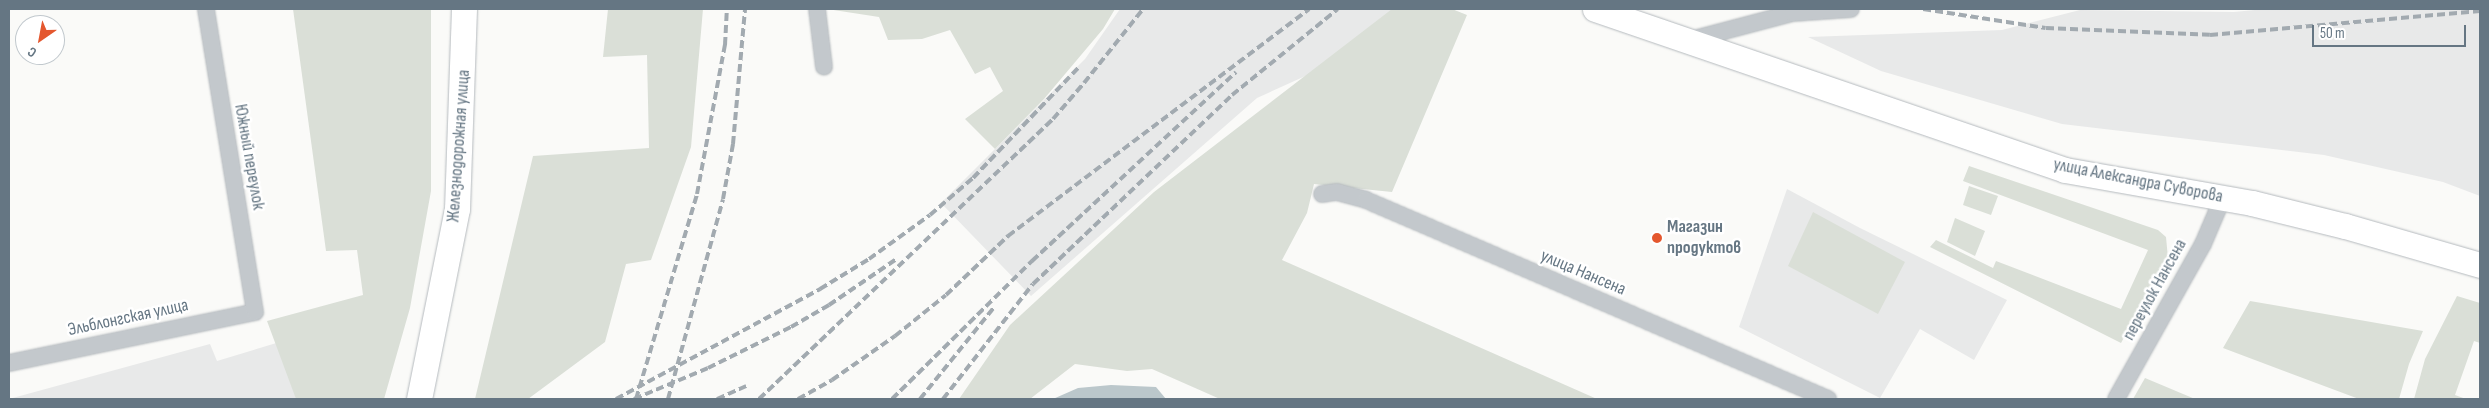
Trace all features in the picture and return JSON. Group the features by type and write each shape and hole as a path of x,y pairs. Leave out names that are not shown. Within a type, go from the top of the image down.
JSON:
{"main road":[{"name":"Железнодорожная улица","path":"421,392 457,209 464,9"},
{"name":"улица Александра Суворова","path":"1595,9 2065,170 2223,197 2345,226 2480,265"}],"street":[{"name":"Южный переулок","path":"206,9 255,312"},
{"path":"817,9 824,67"},
{"path":"1688,41 1793,13 1851,9"},
{"name":"улица Нансена","path":"1322,194 1337,192 1366,200 1828,399"},
{"name":"переулок Нансена","path":"2116,399 2204,244 2223,197"},
{"name":"Эльблонгская улица","path":"9,363 255,312"}],"shaded area":[{"path":"293,9 431,9 431,191 410,308 384,399 296,399 267,321 363,295 357,250 326,251"},
{"path":"608,9 703,9 691,147 651,260 626,264 605,342 528,399 475,399 533,156 649,148 647,55 603,57"},
{"path":"827,9 1115,9 1103,29 1044,99 995,149 965,119 1003,91 990,67 975,74 950,30 922,39 888,40 879,17"},
{"path":"1120,9 1405,9 1343,59 1257,98 1031,296 941,203 1085,59"},
{"path":"1392,9 1452,9 1467,15 1392,192 1314,184 1307,213 1282,260 1597,399 1220,399 1152,369 1127,371 1075,364 1030,399 959,399 1010,325 1154,192"},
{"path":"2265,9 2480,9 2480,196 2443,182 2324,155 2062,124 1881,71 1808,37 2002,30 2080,10 2234,12"},
{"path":"1969,166 2158,230 2166,237 2168,258 2121,343 1930,247 1936,240 1993,268 1996,261 2121,309 2148,250 1963,181"},
{"path":"1969,186 1998,196 1991,215 1963,205"},
{"path":"1787,189 1860,228 2007,300 1974,360 1920,329 1880,398 1739,327"},
{"path":"1813,212 1905,262 1878,314 1788,266"},
{"path":"1955,218 1985,231 1975,256 1947,242"},
{"path":"2457,296 2480,303 2480,343 2474,341 2455,395 2466,399 2414,399 2425,359"},
{"path":"2250,301 2423,331 2409,364 2399,399 2359,399 2223,348"},
{"path":"283,341 296,399 9,399 210,344 217,361"},
{"path":"2145,378 2195,399 2133,399"},
{"path":"1111,385 1156,387 1166,399 1053,399 1078,388"}],"railway":[{"path":"636,399 697,194 725,45 727,9"},
{"path":"668,399 723,199 733,144 745,9"},
{"path":"759,399 1053,119 1143,9"},
{"path":"798,399 832,380 895,336 946,295 1008,236 1309,9"},
{"path":"943,399 1033,284 1232,95 1338,9"},
{"path":"1923,9 2046,28 2210,35 2480,11"},
{"path":"616,399 820,289 869,259 930,215 973,178 1080,66"},
{"path":"892,399 1032,261 1236,72"},
{"path":"634,399 708,368 791,327 829,305 898,258"},
{"path":"920,399 995,306"},
{"path":"717,399 746,386"}],"place":[{"name":"Магазин продуктов","path":"1657,238"}]}
